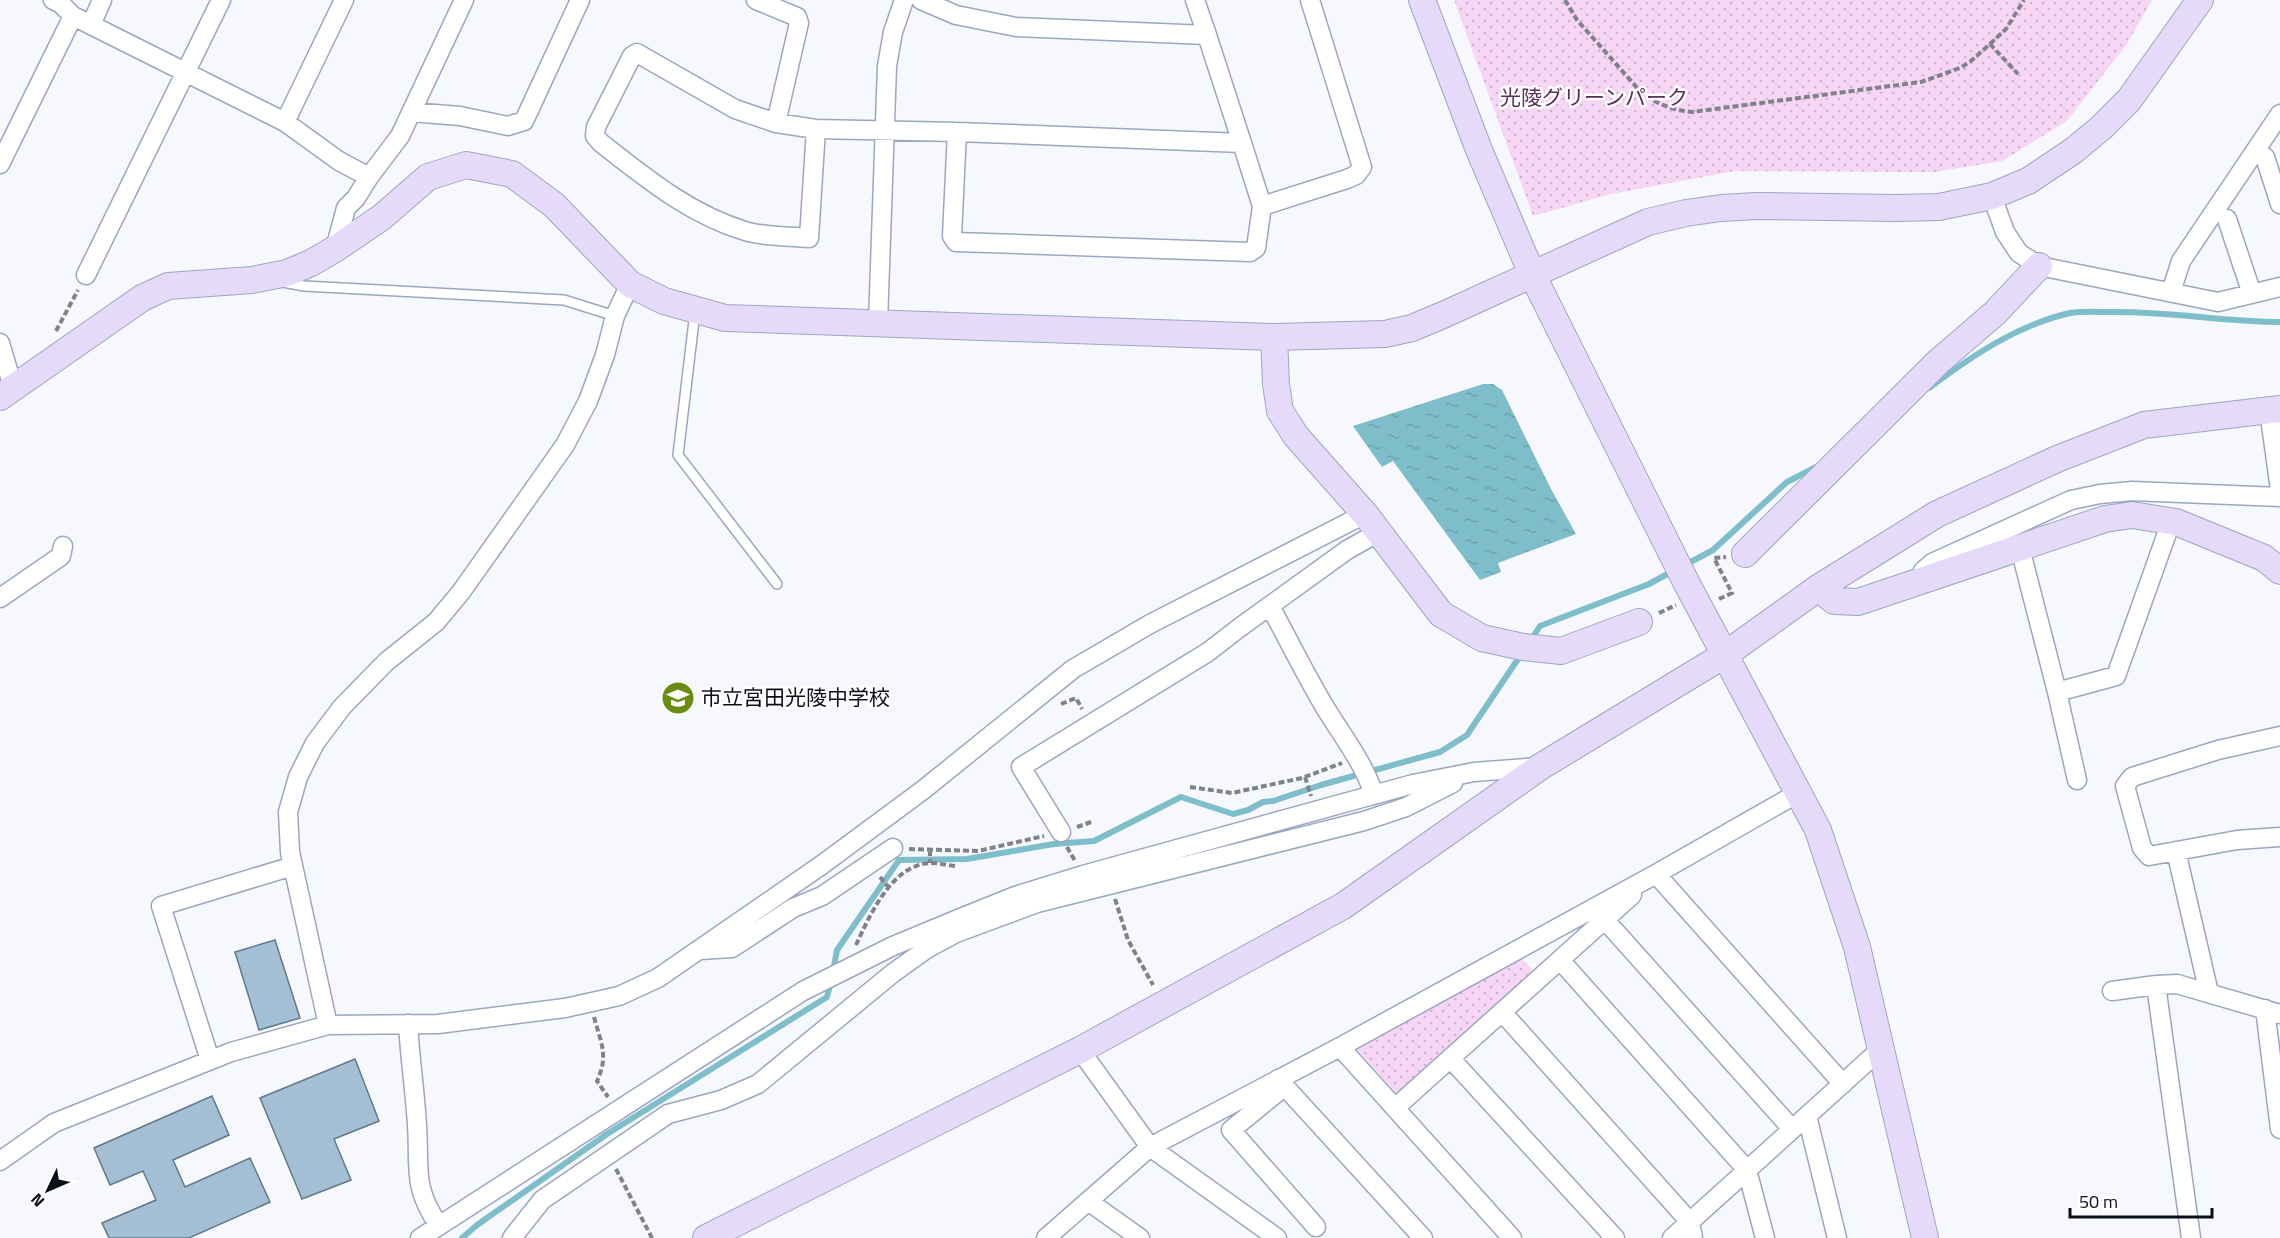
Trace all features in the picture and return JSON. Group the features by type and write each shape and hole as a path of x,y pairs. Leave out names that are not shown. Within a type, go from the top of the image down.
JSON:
{"street":[{"path":"53,0 60,3 74,16 91,25 285,122 339,161 369,177"},
{"path":"91,25 102,0"},
{"path":"86,275 221,0"},
{"path":"285,122 344,0"},
{"path":"335,249 346,208 356,198 400,136 464,0"},
{"path":"411,112 460,116 508,126 524,121 580,0"},
{"path":"756,0 797,17 799,23 776,123"},
{"path":"878,323 886,66 893,32 904,0"},
{"path":"921,0 956,15 1016,27 1207,34"},
{"path":"957,132 952,237 956,242 1250,252 1256,248 1262,206 1195,0"},
{"path":"1262,206 1356,176 1362,166 1310,0"},
{"path":"1422,0 1479,150 1532,274 1698,602 1818,830 1857,947 1925,1238"},
{"path":"0,343 6,392 142,298 168,286 260,278 287,273 335,249 382,217 428,177 466,165 512,174 554,205 630,284 664,301 725,318 1274,337 1385,334 1412,328 1648,222 1686,213 1757,206 1939,207 1992,196 2028,181 2073,151 2103,127 2129,100 2200,0"},
{"path":"0,164 74,16"},
{"path":"816,129 809,238 747,232 710,218 672,197 595,136 596,127 606,106 632,56 637,53 735,109 776,123 816,129 1242,143"},
{"path":"2171,292 2181,261 2280,114"},
{"path":"2265,157 2280,204"},
{"path":"1992,196 2005,232 2014,246 2019,253 2039,266 2218,302 2280,286"},
{"path":"2227,219 2252,294"},
{"path":"1745,554 1938,362 1995,313 2039,266"},
{"path":"328,1025 290,852 288,812 298,777 315,743 342,707 386,662 436,622 495,546 565,445 588,401 605,354 615,316 630,284"},
{"path":"1274,337 1276,384 1280,411 1296,436 1372,523 1441,614 1482,638 1523,648 1561,651 1639,622"},
{"path":"706,1238 1080,1050 1343,906 1540,767 1726,654 1818,588 1937,514 2068,455 2144,425 2275,409 2280,490"},
{"path":"1921,582 1923,571 1932,562 2071,500 2132,491 2280,498"},
{"path":"1818,588 1834,601 1858,602 2105,519 2132,515 2171,522 2264,558 2280,571"},
{"path":"2057,692 2116,676 2171,522"},
{"path":"1061,832 1021,767 1208,652 1347,550 1372,523"},
{"path":"0,1161 54,1123 231,1052 328,1025 438,1024 565,1008 619,996 658,978 823,864 923,790 1073,669 1150,624 1372,523"},
{"path":"0,598 61,556 63,546"},
{"path":"2020,548 2077,780"},
{"path":"1270,606 1326,708 1357,758 1374,795"},
{"path":"2280,736 2218,750 2132,777 2125,786 2142,848 2150,856 2237,840 2280,837"},
{"path":"420,1238 783,1003 904,941 1015,896 1083,874 1413,784 1474,772 1540,767"},
{"path":"512,1238 542,1200 607,1155 668,1114 721,1100 758,1084 893,973 928,948 956,933 1037,903 1365,821 1406,807 1474,772"},
{"path":"1046,1238 1150,1147 1282,1083 1340,1047 1656,874 1798,793"},
{"path":"698,951 732,948 793,908 822,896 894,848"},
{"path":"2176,851 2209,993"},
{"path":"210,1060 161,906 293,866"},
{"path":"1395,1108 1656,874"},
{"path":"1656,874 1843,1084"},
{"path":"1605,920 1792,1130"},
{"path":"1560,960 1747,1170 1765,1238"},
{"path":"2112,991 2177,984 2272,1012 2280,1129"},
{"path":"2156,985 2191,1238"},
{"path":"1502,1012 1692,1230"},
{"path":"408,1024 417,1127 418,1175 422,1196 439,1226"},
{"path":"1340,1047 1512,1238"},
{"path":"1672,1238 1692,1230 1747,1170 1882,1048"},
{"path":"1080,1050 1150,1147 1277,1238"},
{"path":"1450,1058 1615,1238"},
{"path":"1282,1083 1231,1130 1316,1227"},
{"path":"1282,1083 1423,1238"},
{"path":"1808,1116 1837,1238"},
{"path":"1088,1201 1140,1238"}],"lane":[{"path":"260,278 304,286 564,300 615,316"},
{"path":"695,310 678,455 777,584"}],"path":[{"path":"1565,0 1577,21 1640,91 1649,98 1676,110 1692,112 1921,82 1960,68 1971,61 2006,29 2024,0"},
{"path":"1990,44 2018,74"},
{"path":"55,332 86,275"},
{"path":"1639,622 1731,593 1714,558 1745,554"},
{"path":"1060,704 1076,698 1089,726"},
{"path":"1190,787 1232,793 1302,778 1357,758"},
{"path":"894,848 978,851 1061,832 1094,821"},
{"path":"930,850 930,863"},
{"path":"845,970 863,930 886,891 904,872 930,863 955,866"},
{"path":"1111,885 1128,940 1164,1004"},
{"path":"591,1002 605,1056 597,1081"},
{"path":"607,1155 652,1238"}],"green space":[{"name":"光陵グリーンパーク","path":"1454,0 2152,0 2127,44 2067,121 2002,161 1934,172 1735,171 1611,194 1533,216"},
{"path":"1520,956 1534,972 1396,1093 1357,1049"}],"water":[{"path":"1483,384 1493,384 1502,390 1576,534 1498,563 1501,572 1480,580 1393,461 1382,467 1353,426"}],"building":[{"path":"275,940 300,1018 259,1030 235,952"},
{"path":"355,1059 379,1121 334,1139 351,1180 302,1199 260,1098"},
{"path":"212,1096 229,1135 173,1160 185,1187 250,1158 270,1202 189,1238 109,1238 102,1223 156,1200 143,1171 110,1185 94,1148"}],"waterway":[{"path":"1929,388 1996,343 2032,325 2070,313 2132,312 2280,322"},
{"path":"1685,565 1713,550 1787,482 1818,466"},
{"path":"1531,640 1540,626 1649,584 1673,571"},
{"path":"833,971 837,950 899,860 967,859 1054,844 1094,841 1181,797 1233,814 1248,810 1263,802 1440,752 1467,735 1522,653"},
{"path":"462,1238 477,1225 607,1134 827,997 831,981"}],"place":[{"name":"市立宮田光陵中学校","path":"678,698"}]}
